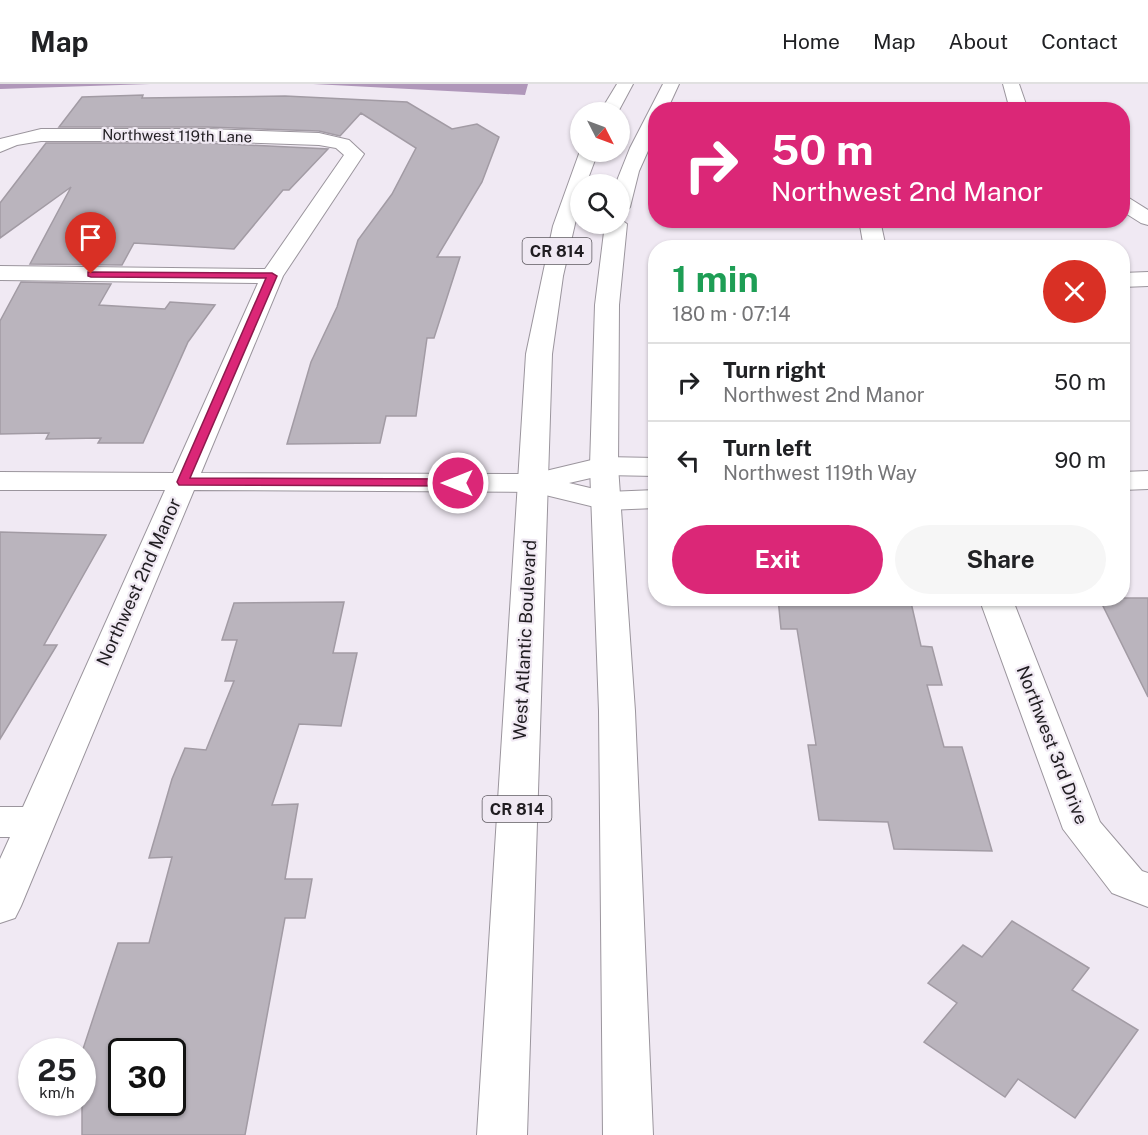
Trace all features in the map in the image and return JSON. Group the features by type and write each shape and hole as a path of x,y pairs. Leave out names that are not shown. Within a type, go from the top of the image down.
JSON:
{"street":[{"path":"615,102 625,84"},
{"path":"662,102 671,84"},
{"path":"1011,84 1017,102"},
{"path":"628,174 648,129"},
{"name":"Northwest 119th Lane","path":"6,143 41,135 207,135 319,139 342,144"},
{"name":"Northwest 2nd Manor","path":"0,906 17,822 183,482 272,276 354,154 342,144"},
{"name":"West Atlantic Boulevard","path":"502,1135 539,354 554,263 573,188 585,162"},
{"path":"1130,207 1148,219"},
{"name":"CR 814","path":"615,234 607,305 604,466 617,711 628,1135"},
{"path":"0,273 272,276"},
{"path":"1130,280 1148,279"},
{"path":"533,483 604,466 648,467"},
{"path":"1130,481 1148,480"},
{"path":"0,481 533,483 607,501 648,499"},
{"name":"Northwest 3rd Drive","path":"998,606 1083,829 1138,887"}],"shaded area":[{"path":"0,84 150,84 0,89"},
{"path":"313,84 528,84 525,95"}],"building":[{"path":"143,95 142,98 285,96 407,102 452,129 477,124 499,137 482,182 437,257 460,257 434,338 427,338 416,416 386,416 380,443 287,444 311,362 337,307 358,240 392,194 416,148 361,113 340,136 319,131 207,127 59,127 82,97"},
{"path":"46,143 207,143 328,149 289,190 283,190 234,249 134,243 122,265 30,264 71,187 0,238 0,203"},
{"path":"21,282 111,284 99,305 165,309 170,302 215,305 188,342 143,443 98,443 101,438 46,439 49,433 0,434 0,321"},
{"path":"0,532 106,535 44,645 57,645 0,739"},
{"path":"1130,598 1148,598 1148,697 1103,606 1130,606"},
{"path":"344,602 333,653 357,653 341,726 299,724 272,805 298,804 285,879 312,879 305,918 285,918 245,1135 82,1135 82,1116 96,1116 96,1038 87,1038 118,943 149,943 172,857 149,858 172,779 185,748 206,750 234,681 225,681 237,640 222,640 234,603"},
{"path":"779,606 912,606 921,646 932,647 942,685 927,685 944,747 962,747 992,851 894,849 888,822 819,820 808,745 816,745 797,629 781,629"},
{"path":"1012,921 1089,968 1072,990 1138,1030 1075,1118 1018,1079 1005,1097 924,1042 957,1003 928,983 963,945 982,957"}],"route":[{"path":"91,274 272,276 183,482 458,483"}]}
